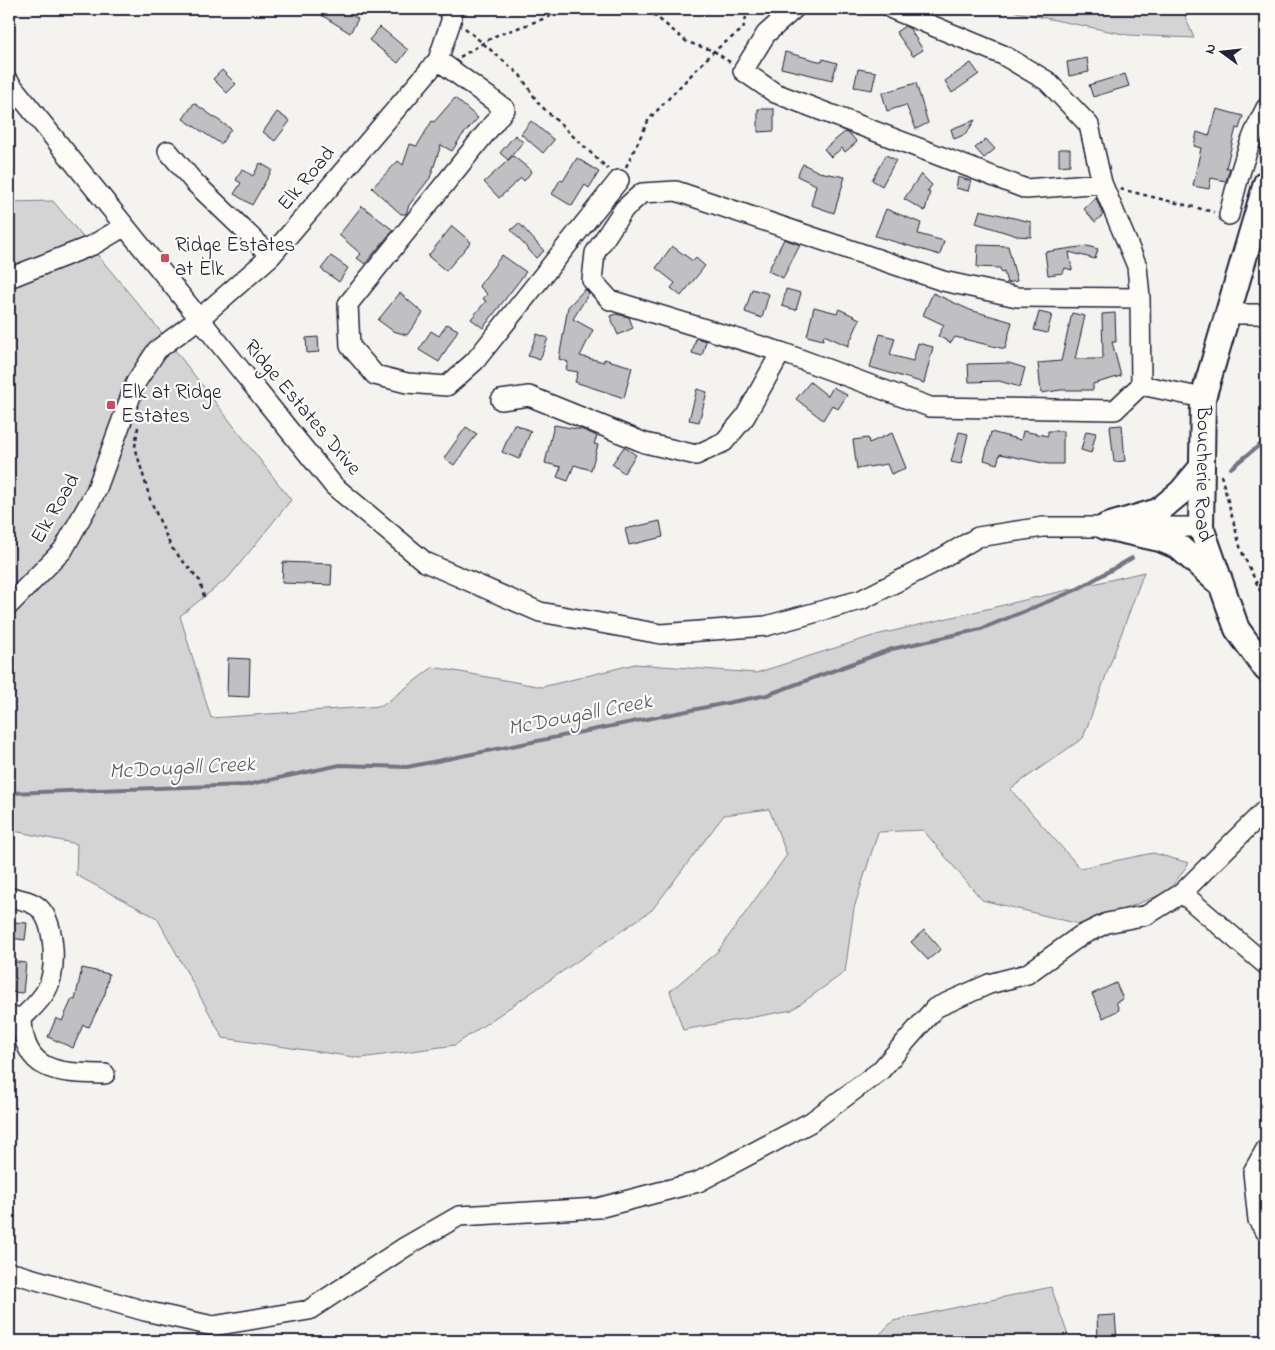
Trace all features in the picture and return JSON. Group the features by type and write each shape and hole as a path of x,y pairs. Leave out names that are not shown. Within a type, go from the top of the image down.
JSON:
{"main road":[{"name":"Boucherie Road","path":"1266,183 1203,398 1211,468 1201,527 1237,628 1266,669"},
{"path":"1105,527 1158,511 1211,468"},
{"path":"1105,527 1160,539 1179,547 1222,585"}],"street":[{"path":"794,9 766,34 743,71 774,93 1026,189 1102,183"},
{"path":"892,9 1003,55 1047,81 1088,125 1102,183 1137,266 1140,298 1142,385 1115,410 930,407 781,352 610,300 592,280 595,253 624,209 642,193 676,191 943,281 1017,297 1140,298"},
{"name":"Elk Road","path":"9,606 63,550 96,491 136,382 158,350 200,318 271,256 442,63 450,14"},
{"path":"442,63 506,109 348,304 350,346 375,374 407,383 447,386 475,361 619,180"},
{"name":"Ridge Estates Drive","path":"9,82 334,486 424,562 540,612 661,634 766,626 861,600 930,565 978,537 1043,527 1201,527"},
{"path":"1228,214 1254,132 1266,108"},
{"path":"168,151 194,182 271,256"},
{"path":"9,278 93,245 125,226"},
{"path":"1228,314 1266,314"},
{"path":"501,400 529,396 646,443 696,454 724,442 745,418 781,352"},
{"path":"1142,385 1203,398"},
{"path":"9,1272 145,1311 213,1326 309,1310 405,1247 459,1216 598,1208 698,1182 812,1122 880,1070 935,1008 989,984 1027,974 1080,936 1106,923 1148,916 1182,893 1266,809"},
{"path":"1182,893 1266,965"},
{"path":"9,897 22,899 41,909 51,930 53,964 48,987 36,1005 15,1017 30,1055 43,1065 59,1072 105,1074"},
{"path":"1266,1149 1253,1172 1258,1220 1266,1232"}],"path":[{"path":"442,63 482,42 571,9"},
{"path":"647,9 687,42 714,51 743,71"},
{"path":"450,14 520,75 539,104 619,180 649,119 714,51 743,29 748,9"},
{"path":"1102,183 1162,200 1228,214"},
{"path":"129,400 139,418 135,447 150,499 171,547 200,581 204,597"},
{"path":"1211,468 1241,550 1266,603"}],"shaded area":[{"path":"1010,9 1182,9 1194,38 1128,35 1016,12"},
{"path":"53,201 157,327 291,500 229,577 180,616 211,718 382,706 433,667 542,687 635,664 756,673 876,635 1144,572 1083,738 1010,789 1080,868 1153,853 1189,863 1168,892 1083,925 982,900 923,830 878,832 854,908 845,972 792,1010 683,1030 670,991 718,951 787,855 769,809 724,815 652,910 455,1045 361,1058 223,1038 157,918 76,875 77,844 9,830 9,202"},
{"path":"1051,1287 1070,1341 873,1341 893,1321"}],"building":[{"path":"312,9 342,9 358,19 350,33"},
{"path":"905,26 910,29 923,50 913,56 896,32"},
{"path":"380,27 408,50 398,63 369,40"},
{"path":"785,52 822,62 823,59 837,63 832,80 781,68"},
{"path":"1087,58 1089,72 1069,76 1067,62"},
{"path":"971,63 979,74 952,93 945,81"},
{"path":"858,69 876,72 872,90 854,87"},
{"path":"222,70 236,84 227,93 213,79"},
{"path":"1125,74 1129,86 1093,97 1089,85"},
{"path":"916,83 928,123 916,129 906,105 887,111 882,93"},
{"path":"455,98 478,118 461,137 452,151 441,145 430,178 409,205 406,214 401,214 372,188 398,161 403,165 410,144 417,146 432,121 434,122"},
{"path":"194,103 231,129 221,144 183,119"},
{"path":"758,109 774,109 774,131 758,132"},
{"path":"1217,109 1243,116 1239,129 1236,128 1226,168 1230,168 1226,181 1211,178 1209,189 1193,186 1201,148 1194,146 1197,132 1209,136"},
{"path":"277,112 290,121 275,141 263,132"},
{"path":"975,120 966,134 954,139 951,129"},
{"path":"531,121 554,140 543,153 521,134"},
{"path":"845,132 850,134 857,142 845,152 842,148 831,157 824,149"},
{"path":"515,135 523,142 508,160 500,153"},
{"path":"986,139 995,149 984,158 975,148"},
{"path":"1059,149 1070,149 1070,165 1059,166"},
{"path":"886,155 896,160 882,186 872,180"},
{"path":"513,156 532,171 524,181 521,178 499,198 484,182"},
{"path":"577,158 599,172 589,188 585,185 572,206 552,194 560,180 563,181"},
{"path":"260,163 272,170 252,205 234,194 241,183 236,180 242,169 253,176"},
{"path":"803,164 819,172 845,177 834,213 811,205 816,185 797,176"},
{"path":"921,174 932,185 927,192 930,192 925,211 904,199"},
{"path":"958,177 971,181 968,191 956,188"},
{"path":"1096,198 1103,215 1095,222 1084,209"},
{"path":"362,206 393,230 365,264 357,258 361,254 339,235"},
{"path":"886,209 921,223 918,234 944,241 940,255 875,236"},
{"path":"980,210 1031,222 1031,237 1017,236 976,223"},
{"path":"519,223 544,251 536,258 511,230"},
{"path":"452,226 471,242 446,271 428,256"},
{"path":"784,239 800,245 783,278 768,271"},
{"path":"978,245 1008,246 1017,281 1007,283 1004,272 1001,273 1000,268 977,267"},
{"path":"672,246 693,261 696,258 705,266 681,296 671,288 675,283 656,268"},
{"path":"1087,246 1098,249 1095,259 1069,252 1072,270 1065,268 1063,273 1048,275 1045,252"},
{"path":"502,255 526,272 483,328 471,319 486,301 483,299 487,294 479,286"},
{"path":"331,256 348,268 339,282 321,269"},
{"path":"585,289 589,293 573,319 593,330 580,356 604,362 604,359 632,367 624,398 575,382 578,372 566,370 568,362 559,359 568,307"},
{"path":"752,289 769,294 762,318 745,312"},
{"path":"786,289 801,293 796,310 782,306"},
{"path":"400,293 423,313 407,335 393,331 378,320"},
{"path":"933,293 970,310 1012,322 1005,349 955,337 951,343 938,336 944,325 923,315"},
{"path":"814,307 837,313 839,309 860,319 848,346 824,335 823,340 807,336"},
{"path":"1039,312 1052,315 1047,333 1034,330"},
{"path":"1072,313 1085,316 1075,359 1103,359 1102,314 1115,313 1116,342 1112,342 1121,376 1093,384 1093,390 1061,390 1041,393 1038,363 1061,361"},
{"path":"616,314 629,317 633,328 618,335 610,316"},
{"path":"447,324 458,330 439,362 419,350 431,331 439,336"},
{"path":"537,334 548,338 540,360 528,356"},
{"path":"880,334 895,338 890,355 913,361 918,343 933,347 924,383 870,367"},
{"path":"318,337 319,352 307,353 306,338"},
{"path":"696,338 706,341 702,356 692,353"},
{"path":"1009,363 1025,368 1020,387 999,381 969,382 968,364"},
{"path":"810,382 828,396 833,387 847,395 838,409 832,405 823,420 796,399"},
{"path":"697,389 707,392 699,422 689,420"},
{"path":"514,424 531,431 519,459 502,452"},
{"path":"554,425 583,430 597,436 594,444 598,445 591,470 574,465 568,481 557,477 561,467 545,463"},
{"path":"1122,425 1125,461 1114,462 1110,426"},
{"path":"466,427 477,434 454,465 444,458"},
{"path":"1023,431 1048,436 1048,431 1063,431 1063,464 1048,464 1000,454 997,464 984,460 991,432 1021,440"},
{"path":"1086,431 1096,433 1091,453 1081,450"},
{"path":"959,432 968,434 961,464 951,462"},
{"path":"892,433 906,468 891,474 887,464 857,469 853,440 868,438 869,443"},
{"path":"624,447 636,455 624,473 612,464"},
{"path":"660,521 663,537 629,545 625,529"},
{"path":"283,562 332,564 331,585 282,583"},
{"path":"228,658 250,659 249,697 227,696"},
{"path":"13,922 27,923 25,940 11,938"},
{"path":"924,930 941,949 928,960 911,942"},
{"path":"9,961 26,963 23,993 9,992"},
{"path":"82,968 109,974 105,994 89,1027 83,1025 73,1048 48,1037 56,1018 62,1021 72,999 75,1000"},
{"path":"1116,983 1123,999 1116,1002 1119,1010 1103,1018 1092,994"},
{"path":"1115,1315 1117,1340 1098,1341 1097,1316"}],"waterway":[{"name":"McDougall Creek","path":"1231,468 1266,440"},
{"name":"McDougall Creek","path":"9,793 246,785 340,765 407,767 767,695 892,649 981,629 1076,590 1132,558"}],"place":[{"name":"Ridge Estates at Elk","path":"165,258"},
{"name":"Elk at Ridge Estates","path":"111,405"}]}
